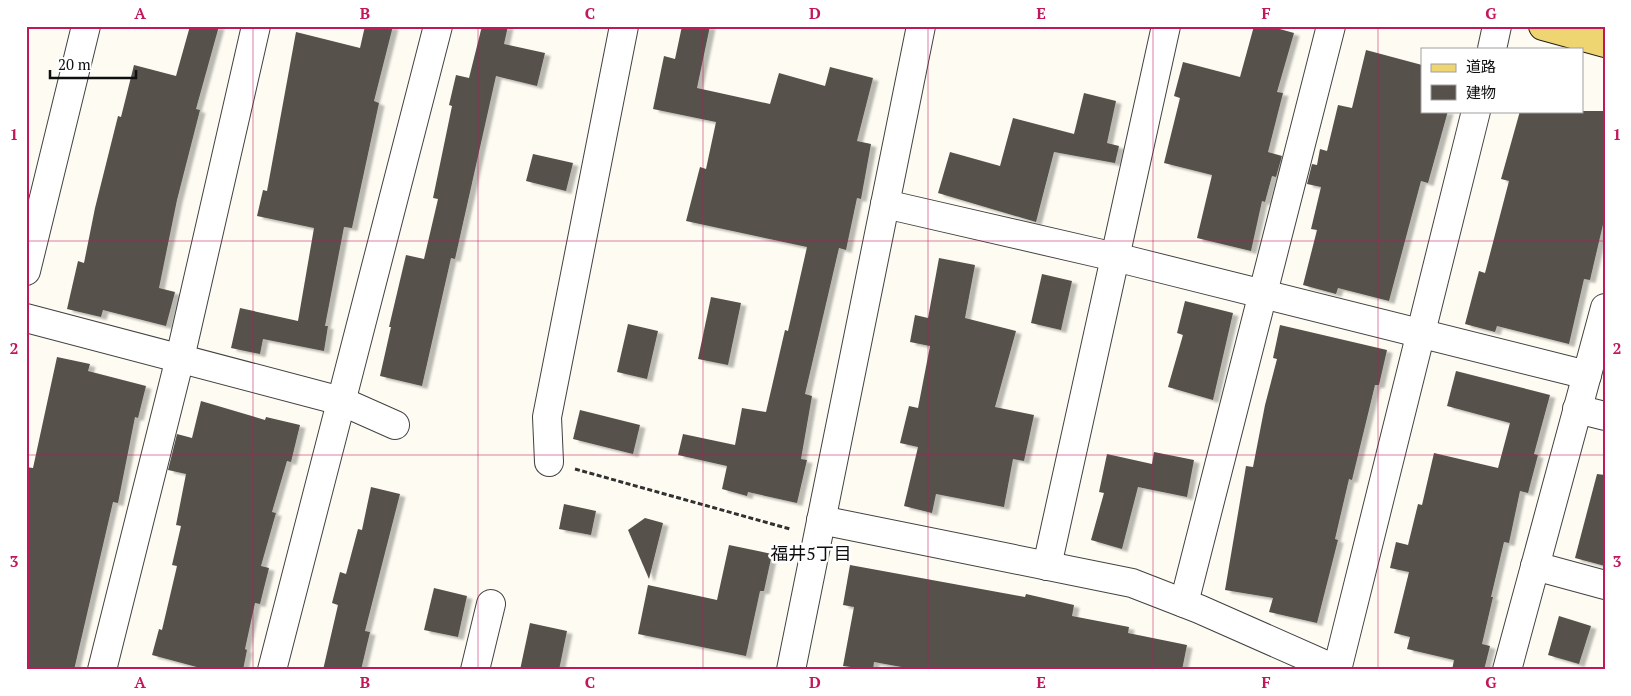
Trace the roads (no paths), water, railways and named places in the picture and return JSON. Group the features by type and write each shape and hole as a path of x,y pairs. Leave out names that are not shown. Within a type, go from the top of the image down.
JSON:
{"main road":[{"path":"1543,26 1605,42"}],"street":[{"path":"26,271 86,26"},
{"path":"102,670 180,358 256,26"},
{"path":"272,670 438,26"},
{"path":"549,462 547,417 624,26"},
{"path":"791,670 921,26"},
{"path":"1047,566 1166,26"},
{"path":"1184,603 1331,26"},
{"path":"1492,48 1497,26"},
{"path":"819,529 1047,566 1132,583 1184,603 1337,670 1476,112"},
{"path":"885,204 1115,257 1587,375"},
{"path":"1507,670 1605,308"},
{"path":"26,318 341,401 396,425"},
{"path":"1577,409 1605,416"},
{"path":"1535,566 1605,585"},
{"path":"475,670 491,604"}],"district":[{"name":"福井5丁目","path":"811,554"}]}
